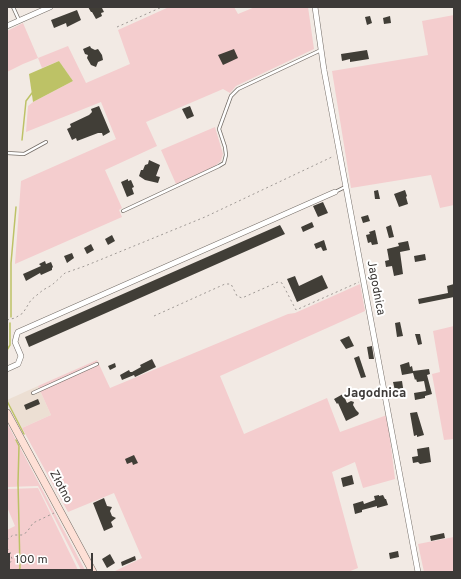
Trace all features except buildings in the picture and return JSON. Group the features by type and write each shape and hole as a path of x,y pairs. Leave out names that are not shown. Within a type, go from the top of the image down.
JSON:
{"street":[{"path":"7,26 50,7"},
{"name":"Jagodnica","path":"315,7 320,50 418,572"},
{"path":"7,369 18,364 21,356 15,342 18,332 335,192"},
{"name":"Złotno","path":"7,413 93,572"}],"lane":[{"path":"13,7 19,21"},
{"path":"123,211 224,163 226,155 225,147 219,129 231,96 238,89 320,50"},
{"path":"7,152 24,154 46,142"},
{"path":"335,192 345,187"},
{"path":"33,393 97,364"}],"path":[{"path":"117,27 162,7"},
{"path":"7,320 15,318 22,313 32,300 65,273 205,217 339,154"},
{"path":"154,316 225,284 231,284 237,296 242,298 278,282 282,283 296,310 363,280"},
{"path":"7,540 13,536 22,535 27,532 33,523 52,514"},
{"path":"7,548 12,559 11,562 7,562"}],"shaded area":[{"path":"169,7 234,7 238,14 255,7 308,7 314,49 236,86 230,93 223,89 146,122 157,146 105,170 122,208 119,210 122,217 15,264 21,181 116,139 101,102 26,132 28,106 73,81 59,61 42,68 38,58 68,46 86,83 130,64 118,30"},
{"path":"454,15 454,205 440,208 431,175 351,188 332,71 428,55 422,21"},
{"path":"23,23 38,58 7,72 7,31"},
{"path":"59,61 73,81 33,102 29,74"},
{"path":"215,127 223,154 221,161 215,166 176,184 161,150"},
{"path":"360,284 365,311 220,376 244,434 327,398 340,432 387,415 395,479 363,488 355,462 332,472 358,568 348,572 113,572 142,558 114,493 68,512 22,428 51,415 38,386 97,360 110,388 288,314 295,313"},
{"path":"454,326 454,439 444,440 432,374 440,372 433,331"},
{"path":"38,386 51,415 22,428 7,400"},
{"path":"7,423 86,572 82,572 38,486 7,487"},
{"path":"38,488 79,572 7,572 7,530 15,526 7,507 7,489"},
{"path":"454,537 454,572 424,572 418,544"}],"waterway":[{"path":"22,140 26,101 32,93"},
{"path":"11,317 11,263 16,207"},
{"path":"7,350 10,345 10,323"},
{"path":"7,401 24,434"},
{"path":"16,440 19,446 18,483 20,568 18,572"}],"district":[{"name":"Jagodnica","path":"375,394"}]}
